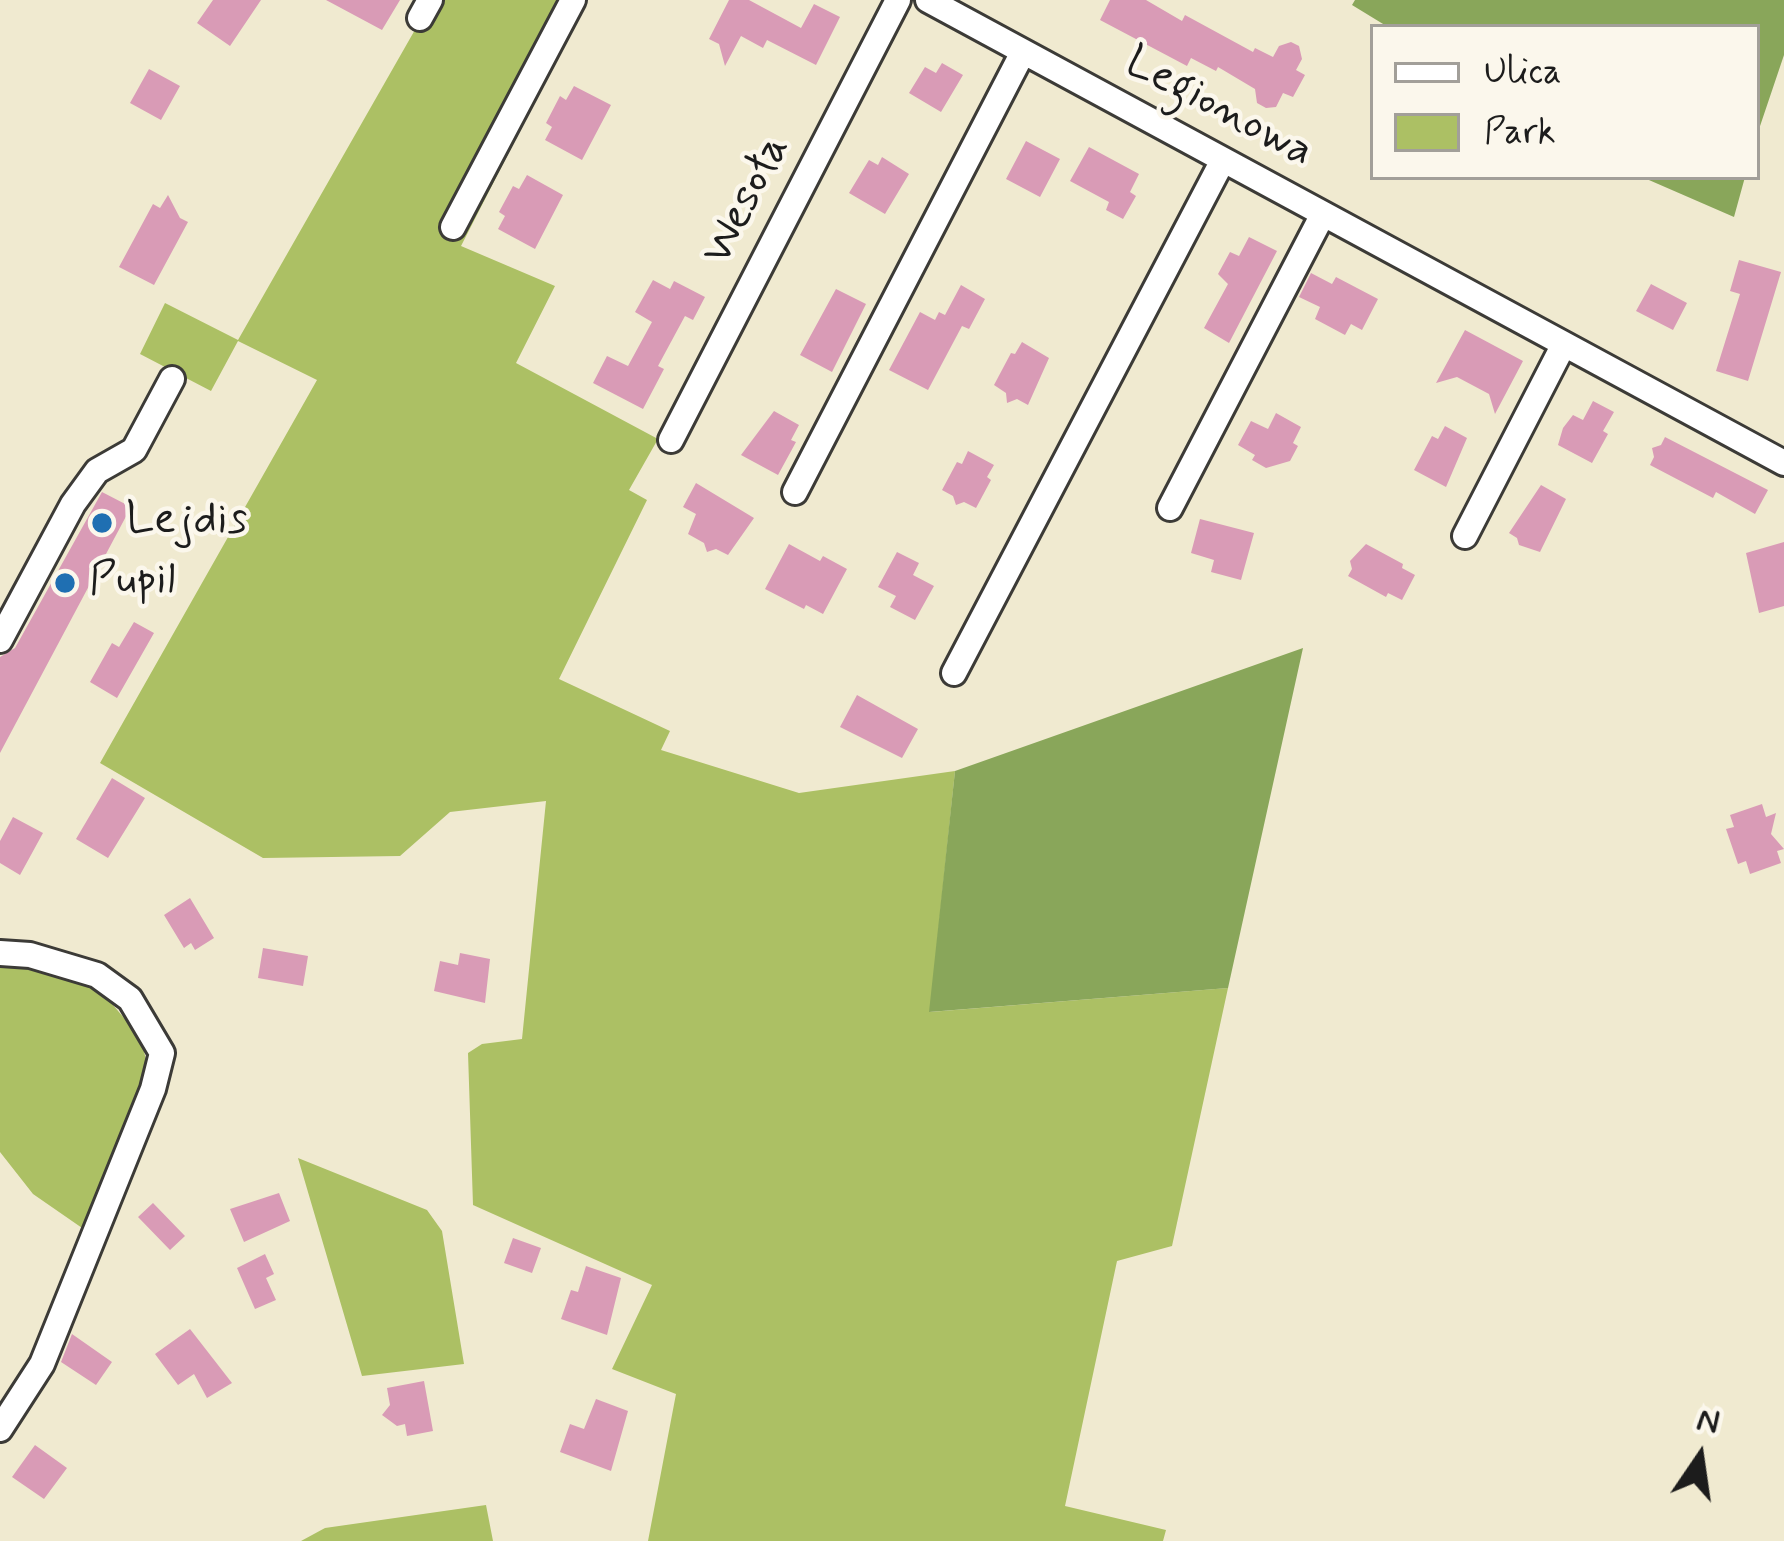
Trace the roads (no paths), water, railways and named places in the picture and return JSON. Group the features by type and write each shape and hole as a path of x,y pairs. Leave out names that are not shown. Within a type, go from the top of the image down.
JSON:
{"street":[{"path":"453,227 573,0"},
{"name":"Wesoła","path":"671,440 898,0"},
{"name":"Legionowa","path":"928,0 1784,463"},
{"path":"796,492 1023,52"},
{"path":"954,673 1223,160"},
{"path":"1170,508 1323,214"},
{"path":"1465,536 1564,344"},
{"path":"0,640 73,504 97,471 134,450 172,379"},
{"path":"0,952 64,962 97,975 130,998 162,1053 153,1089 42,1364 0,1429"}],"place":[{"name":"Lejdis","path":"102,523"},
{"name":"Pupil","path":"65,583"}]}
